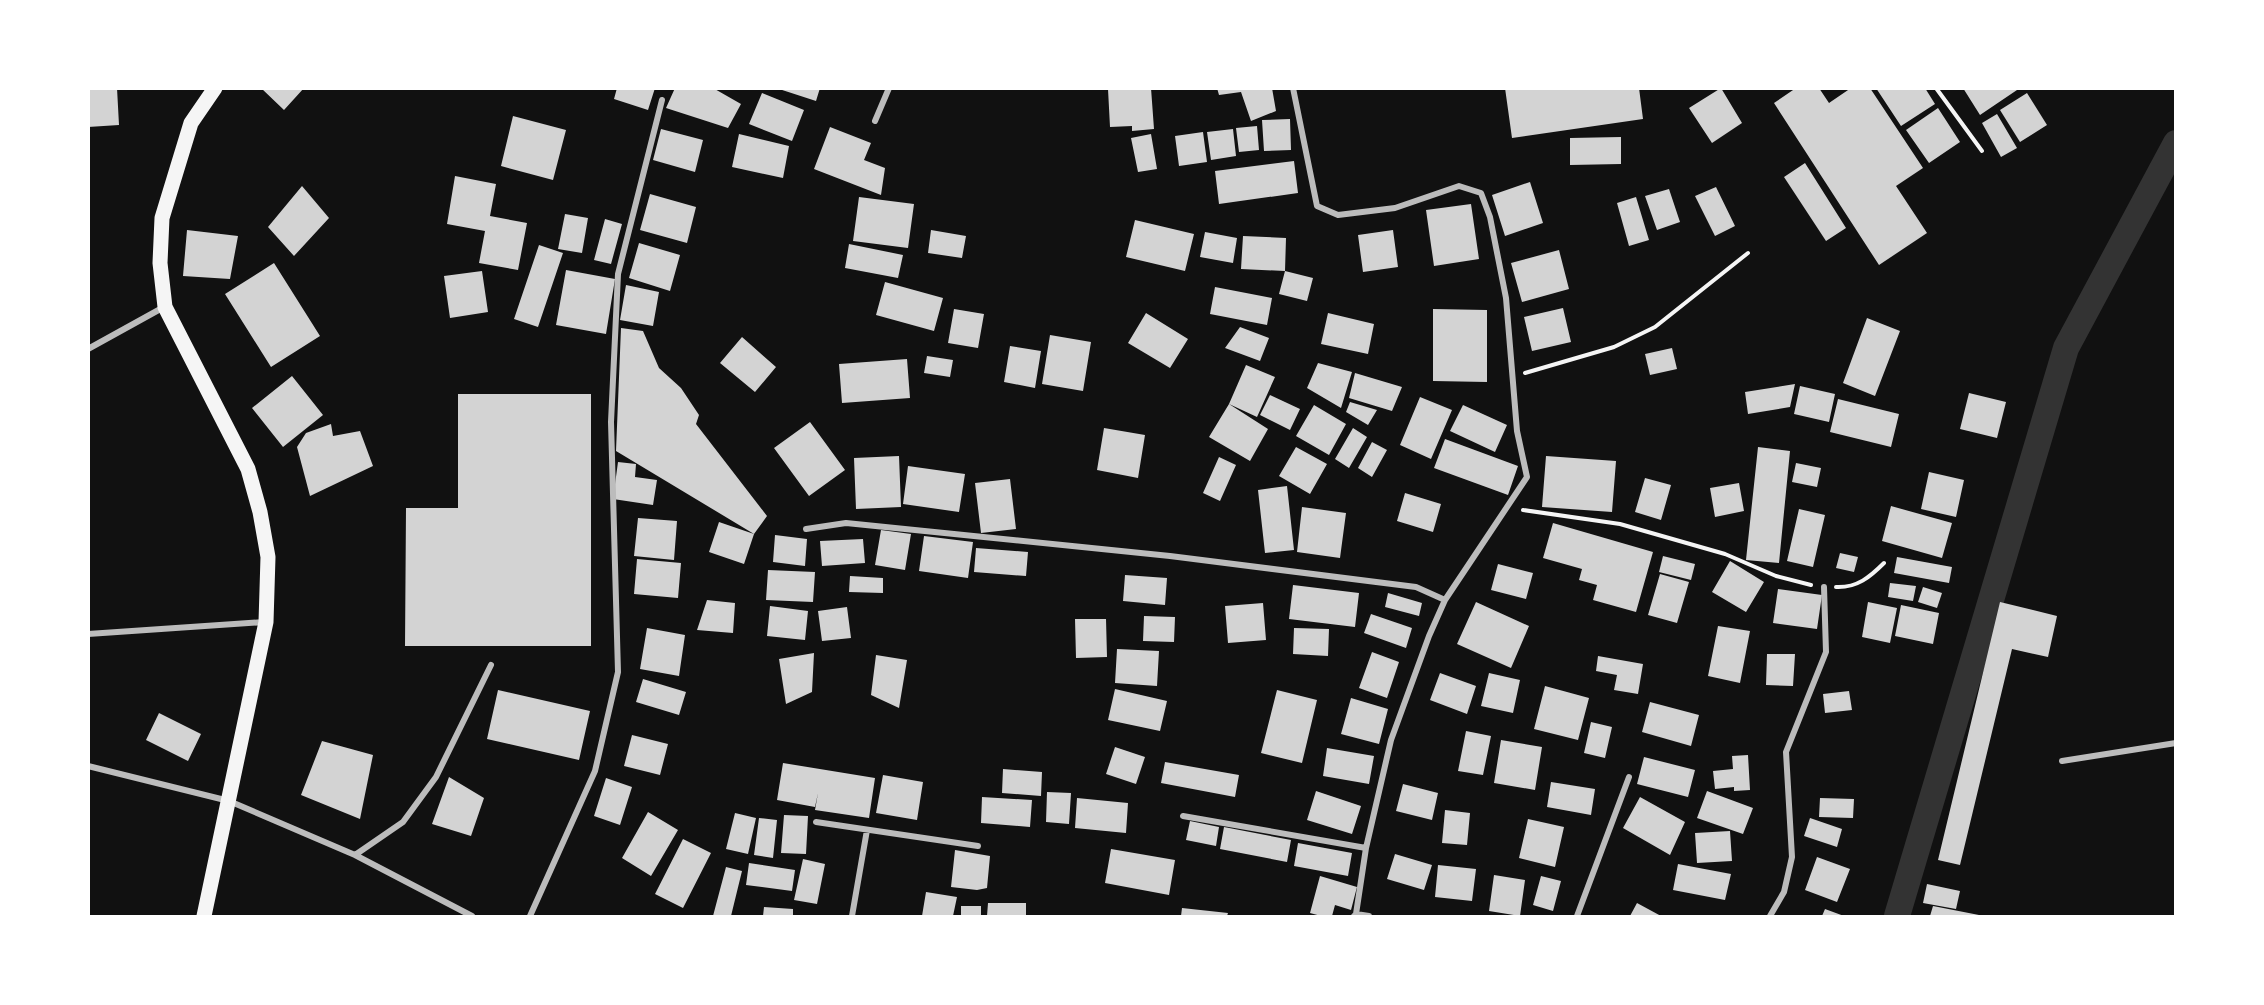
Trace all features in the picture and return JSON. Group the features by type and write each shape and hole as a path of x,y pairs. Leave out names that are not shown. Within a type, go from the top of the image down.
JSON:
{"main road":[{"path":"204,916 266,622 268,557 261,512 248,469 165,307 160,263 162,218 190,123 215,88"}],"street":[{"path":"875,121 889,88"},
{"path":"1293,88 1317,206 1338,215 1395,208 1459,186 1481,193 1490,217 1506,298 1517,431 1527,477 1445,600 1391,740 1366,848 1355,915 1370,916"},
{"path":"530,916 595,771 618,672 611,422 618,274 662,100"},
{"path":"88,350 165,307"},
{"path":"806,529 846,523 1170,556 1416,587 1445,600"},
{"path":"1770,916 1784,892 1792,857 1786,752 1826,652 1824,587"},
{"path":"88,634 266,622"},
{"path":"355,855 403,822 436,777 491,665"},
{"path":"2062,761 2175,743"},
{"path":"88,766 229,801 355,855 472,916"},
{"path":"1577,916 1629,777"},
{"path":"1183,816 1366,848"},
{"path":"816,822 978,846"},
{"path":"852,916 867,830"}],"path":[{"path":"1936,88 1982,151"},
{"path":"1512,377 1614,347 1655,327 1748,253"},
{"path":"1506,507 1620,524 1725,554 1776,576 1824,587 1843,588 1857,585 1869,578 1884,563"}],"building":[{"path":"88,88 117,88 119,125 88,127"},
{"path":"261,88 304,88 284,110"},
{"path":"617,88 655,88 648,110 614,99"},
{"path":"675,88 713,88 741,104 728,128 666,108"},
{"path":"776,88 820,88 816,101"},
{"path":"1151,88 1154,129 1132,131 1132,126 1110,127 1108,89"},
{"path":"1217,88 1272,88 1276,111 1251,121 1241,92 1219,95"},
{"path":"1505,88 1639,88 1643,119 1512,138"},
{"path":"1721,88 1742,123 1712,143 1689,108"},
{"path":"1796,88 1819,88 1829,103 1851,88 1870,88 1923,168 1896,186 1927,233 1879,265 1774,103"},
{"path":"1876,88 1925,88 1935,104 1901,126"},
{"path":"1963,88 2016,88 2017,90 1980,115"},
{"path":"762,93 804,110 792,141 749,124"},
{"path":"2027,93 2047,125 2020,142 2000,110"},
{"path":"1938,108 1960,142 1929,163 1906,130"},
{"path":"1997,114 2017,148 2001,157 1982,123"},
{"path":"513,116 566,130 553,180 501,166"},
{"path":"1290,119 1291,150 1264,151 1262,120"},
{"path":"1257,126 1259,150 1239,152 1236,128"},
{"path":"830,127 871,143 864,160 885,168 881,195 814,169"},
{"path":"661,129 703,140 695,172 653,160"},
{"path":"1233,129 1236,156 1211,160 1207,132"},
{"path":"1203,132 1207,162 1179,166 1175,136"},
{"path":"739,134 789,146 783,178 732,167"},
{"path":"1151,134 1157,169 1138,172 1131,138"},
{"path":"1621,137 1621,164 1570,165 1570,138"},
{"path":"1294,161 1298,193 1219,204 1215,171"},
{"path":"1805,163 1846,228 1826,241 1784,177"},
{"path":"455,176 496,184 490,216 527,223 518,270 479,263 485,231 447,224"},
{"path":"1530,182 1543,223 1505,236 1492,195"},
{"path":"302,186 329,218 294,256 268,227"},
{"path":"1716,187 1735,226 1715,236 1695,196"},
{"path":"1669,189 1680,222 1657,230 1645,196"},
{"path":"650,194 696,207 687,243 640,230"},
{"path":"859,197 914,204 908,248 853,241"},
{"path":"1636,197 1649,240 1629,246 1617,203"},
{"path":"1471,204 1479,259 1434,266 1426,210"},
{"path":"565,214 588,218 582,253 558,249"},
{"path":"605,219 622,224 611,264 594,260"},
{"path":"1135,220 1194,234 1185,271 1126,257"},
{"path":"187,230 238,236 230,279 183,276"},
{"path":"931,230 966,236 962,258 928,253"},
{"path":"1393,230 1398,267 1363,272 1358,235"},
{"path":"1205,232 1237,238 1233,263 1200,257"},
{"path":"1243,236 1286,238 1285,271 1241,269"},
{"path":"639,243 680,255 670,291 629,278"},
{"path":"849,244 903,255 898,278 845,268"},
{"path":"539,245 563,253 538,327 514,319"},
{"path":"1559,250 1569,289 1522,302 1511,263"},
{"path":"274,263 320,336 271,367 225,294"},
{"path":"566,270 615,279 606,334 556,325"},
{"path":"482,271 488,312 450,318 444,276"},
{"path":"1285,271 1313,278 1307,301 1279,294"},
{"path":"885,282 943,298 934,331 876,315"},
{"path":"626,285 659,292 653,326 620,320"},
{"path":"1215,287 1272,298 1267,325 1210,314"},
{"path":"1563,308 1571,342 1532,351 1524,317"},
{"path":"954,309 984,314 978,348 948,343"},
{"path":"1433,309 1487,310 1487,382 1433,381"},
{"path":"1146,313 1188,339 1170,368 1128,343"},
{"path":"1328,313 1374,324 1368,354 1321,344"},
{"path":"1867,318 1900,331 1875,396 1843,383"},
{"path":"1240,327 1269,338 1260,361 1225,348"},
{"path":"621,328 643,331 659,368 681,388 699,415 696,424 767,516 754,534 616,451"},
{"path":"1050,335 1091,342 1083,391 1042,384"},
{"path":"742,337 776,367 755,392 720,363"},
{"path":"1010,346 1041,351 1035,388 1004,382"},
{"path":"1672,348 1677,369 1650,375 1645,354"},
{"path":"927,356 953,360 950,377 924,373"},
{"path":"907,359 910,398 842,403 839,364"},
{"path":"1318,363 1352,372 1341,408 1307,388"},
{"path":"1246,365 1275,377 1257,417 1229,404"},
{"path":"1355,373 1402,387 1392,411 1349,398"},
{"path":"292,376 323,415 283,447 252,408"},
{"path":"1795,384 1790,407 1748,414 1745,392"},
{"path":"1800,386 1835,394 1829,422 1794,414"},
{"path":"1969,393 2006,402 1997,438 1960,429"},
{"path":"458,394 591,394 591,646 405,646 406,508 458,508"},
{"path":"1270,395 1300,409 1290,430 1260,415"},
{"path":"1420,397 1452,410 1431,459 1400,445"},
{"path":"1838,399 1899,414 1891,447 1830,432"},
{"path":"1350,402 1377,410 1368,425 1346,412"},
{"path":"1229,404 1268,429 1250,461 1209,437"},
{"path":"1314,405 1346,424 1329,455 1296,436"},
{"path":"1463,405 1507,425 1495,452 1450,431"},
{"path":"810,422 845,470 809,496 774,448"},
{"path":"331,424 333,436 360,431 373,466 310,496 297,447 306,433"},
{"path":"1104,428 1145,435 1138,478 1097,470"},
{"path":"1353,428 1367,437 1349,468 1335,459"},
{"path":"1445,439 1518,466 1508,495 1434,468"},
{"path":"1372,442 1387,450 1372,477 1358,468"},
{"path":"1296,447 1327,464 1310,494 1279,476"},
{"path":"1758,447 1790,451 1779,563 1746,560"},
{"path":"899,456 901,507 856,509 854,458"},
{"path":"1546,456 1616,461 1612,512 1542,507"},
{"path":"1219,457 1236,465 1220,501 1203,493"},
{"path":"618,462 636,464 635,477 657,480 653,505 613,499"},
{"path":"1796,463 1821,468 1817,487 1792,482"},
{"path":"908,466 965,474 959,512 903,504"},
{"path":"1929,472 1964,480 1956,517 1921,509"},
{"path":"1645,478 1671,485 1661,520 1635,512"},
{"path":"1010,479 1016,529 981,533 975,483"},
{"path":"1739,483 1744,511 1715,517 1710,488"},
{"path":"1287,486 1294,550 1265,553 1258,490"},
{"path":"1405,493 1441,504 1433,532 1397,521"},
{"path":"1891,506 1952,523 1942,558 1882,541"},
{"path":"1302,507 1346,513 1340,558 1297,552"},
{"path":"1799,509 1825,515 1813,567 1787,561"},
{"path":"638,518 677,521 674,560 634,556"},
{"path":"719,522 754,534 744,564 709,552"},
{"path":"1553,523 1653,552 1636,612 1593,600 1597,585 1579,580 1582,569 1543,558"},
{"path":"881,530 911,534 905,570 875,565"},
{"path":"775,535 807,539 805,566 773,562"},
{"path":"924,536 973,542 968,578 919,571"},
{"path":"863,539 865,563 822,566 820,541"},
{"path":"976,548 1028,552 1026,576 974,572"},
{"path":"1840,553 1858,557 1854,572 1836,568"},
{"path":"1663,556 1695,564 1691,580 1659,572"},
{"path":"1897,557 1952,567 1949,583 1894,573"},
{"path":"637,559 681,563 678,598 634,594"},
{"path":"1730,561 1764,582 1746,612 1712,592"},
{"path":"1498,564 1533,573 1526,599 1491,590"},
{"path":"768,570 815,572 813,602 766,600"},
{"path":"1660,574 1689,582 1677,623 1648,615"},
{"path":"1125,575 1167,578 1165,605 1123,601"},
{"path":"850,576 883,578 883,593 849,592"},
{"path":"1890,583 1916,586 1913,601 1888,597"},
{"path":"1293,585 1359,593 1355,627 1289,619"},
{"path":"1923,587 1942,593 1937,608 1918,602"},
{"path":"1778,589 1822,595 1817,629 1773,623"},
{"path":"1388,593 1422,603 1419,616 1385,607"},
{"path":"707,600 735,603 733,633 697,630"},
{"path":"1476,602 1529,626 1511,668 1457,644"},
{"path":"1868,602 1897,608 1890,643 1862,637"},
{"path":"2000,602 2057,616 2048,657 2012,649 1960,865 1938,860"},
{"path":"1263,603 1266,640 1228,643 1225,606"},
{"path":"1901,605 1939,613 1933,644 1895,636"},
{"path":"770,606 808,611 805,640 767,636"},
{"path":"847,607 851,638 822,641 818,611"},
{"path":"1371,614 1412,628 1406,648 1364,633"},
{"path":"1144,616 1175,617 1174,642 1143,641"},
{"path":"1075,619 1106,619 1107,657 1076,658"},
{"path":"1718,626 1750,631 1740,683 1708,676"},
{"path":"647,628 685,635 679,676 640,669"},
{"path":"1294,628 1329,629 1328,656 1293,654"},
{"path":"1117,649 1159,651 1157,686 1115,683"},
{"path":"1372,652 1399,662 1387,698 1359,688"},
{"path":"814,653 812,692 786,704 779,659"},
{"path":"1767,654 1795,654 1793,686 1766,685"},
{"path":"876,655 907,660 899,708 871,695"},
{"path":"1598,656 1643,664 1638,694 1614,690 1617,675 1596,671"},
{"path":"1440,673 1476,686 1467,714 1430,700"},
{"path":"1489,673 1520,680 1513,713 1481,706"},
{"path":"643,679 686,692 679,715 636,702"},
{"path":"1545,686 1589,698 1578,740 1534,729"},
{"path":"1115,689 1167,701 1160,731 1108,720"},
{"path":"498,690 590,711 579,760 487,739"},
{"path":"1277,690 1317,700 1302,763 1261,753"},
{"path":"1849,691 1852,710 1825,713 1823,694"},
{"path":"1351,698 1388,709 1379,744 1341,734"},
{"path":"1650,702 1699,715 1691,746 1642,732"},
{"path":"159,713 201,734 188,761 146,740"},
{"path":"1591,722 1612,727 1605,758 1584,753"},
{"path":"1466,731 1491,736 1483,775 1458,771"},
{"path":"632,735 668,744 660,775 624,766"},
{"path":"1501,740 1542,747 1535,790 1494,783"},
{"path":"322,741 373,755 360,819 301,795"},
{"path":"1115,747 1145,757 1136,784 1106,774"},
{"path":"1327,748 1374,756 1369,784 1323,776"},
{"path":"1748,755 1750,790 1734,791 1734,787 1715,789 1713,771 1733,769 1732,756"},
{"path":"1644,757 1695,770 1688,797 1637,784"},
{"path":"1165,762 1239,775 1235,797 1161,783"},
{"path":"783,763 875,778 869,818 815,810 818,793 815,807 777,800"},
{"path":"1003,769 1042,772 1041,796 1002,793"},
{"path":"883,775 923,782 917,820 876,813"},
{"path":"449,777 484,798 471,836 432,824"},
{"path":"606,778 632,787 620,825 594,816"},
{"path":"1551,782 1595,789 1591,815 1547,807"},
{"path":"1403,784 1438,793 1432,820 1396,811"},
{"path":"1316,791 1361,806 1352,834 1307,820"},
{"path":"1707,791 1753,808 1743,834 1697,818"},
{"path":"1047,792 1071,793 1069,824 1046,822"},
{"path":"982,797 1032,800 1030,827 981,823"},
{"path":"1640,797 1685,822 1670,855 1623,828"},
{"path":"1077,798 1128,803 1126,833 1075,828"},
{"path":"1820,798 1854,799 1853,818 1819,817"},
{"path":"1445,810 1470,813 1467,845 1442,843"},
{"path":"648,812 678,830 651,876 622,858"},
{"path":"735,813 756,818 748,854 726,849"},
{"path":"784,815 808,816 806,854 781,853"},
{"path":"759,818 777,820 773,858 754,855"},
{"path":"1810,818 1842,829 1837,847 1804,836"},
{"path":"1528,819 1564,827 1555,867 1519,858"},
{"path":"1190,821 1219,827 1216,846 1186,840"},
{"path":"1224,827 1291,840 1287,862 1220,849"},
{"path":"1730,831 1732,861 1697,863 1695,833"},
{"path":"683,839 711,853 683,908 655,894"},
{"path":"1298,843 1352,853 1348,876 1294,866"},
{"path":"1111,849 1175,860 1169,895 1105,883"},
{"path":"955,850 990,856 987,888 977,890 951,887"},
{"path":"1395,854 1432,865 1424,890 1387,879"},
{"path":"1817,857 1850,869 1837,902 1805,890"},
{"path":"803,859 825,864 817,904 794,900"},
{"path":"749,863 795,870 792,891 746,885"},
{"path":"1678,864 1731,874 1725,900 1673,890"},
{"path":"1438,865 1476,869 1472,901 1435,897"},
{"path":"726,867 742,871 731,916 713,916"},
{"path":"1494,875 1525,880 1520,916 1489,911"},
{"path":"1320,876 1357,887 1351,910 1335,905 1332,916 1310,913"},
{"path":"1541,876 1561,881 1553,911 1533,905"},
{"path":"1927,884 1960,891 1956,909 1923,903"},
{"path":"926,892 957,897 953,916 922,916"},
{"path":"988,903 1026,903 1026,916 987,916"},
{"path":"1637,903 1661,916 1630,916"},
{"path":"961,906 981,906 981,916 961,916"},
{"path":"1933,906 1979,915 1979,916 1930,916"},
{"path":"764,907 793,909 793,916 763,916"},
{"path":"1182,908 1228,913 1227,916 1181,916"},
{"path":"1825,909 1844,916 1822,916"}],"waterway":[{"path":"1897,916 2066,348 2176,143"}]}
